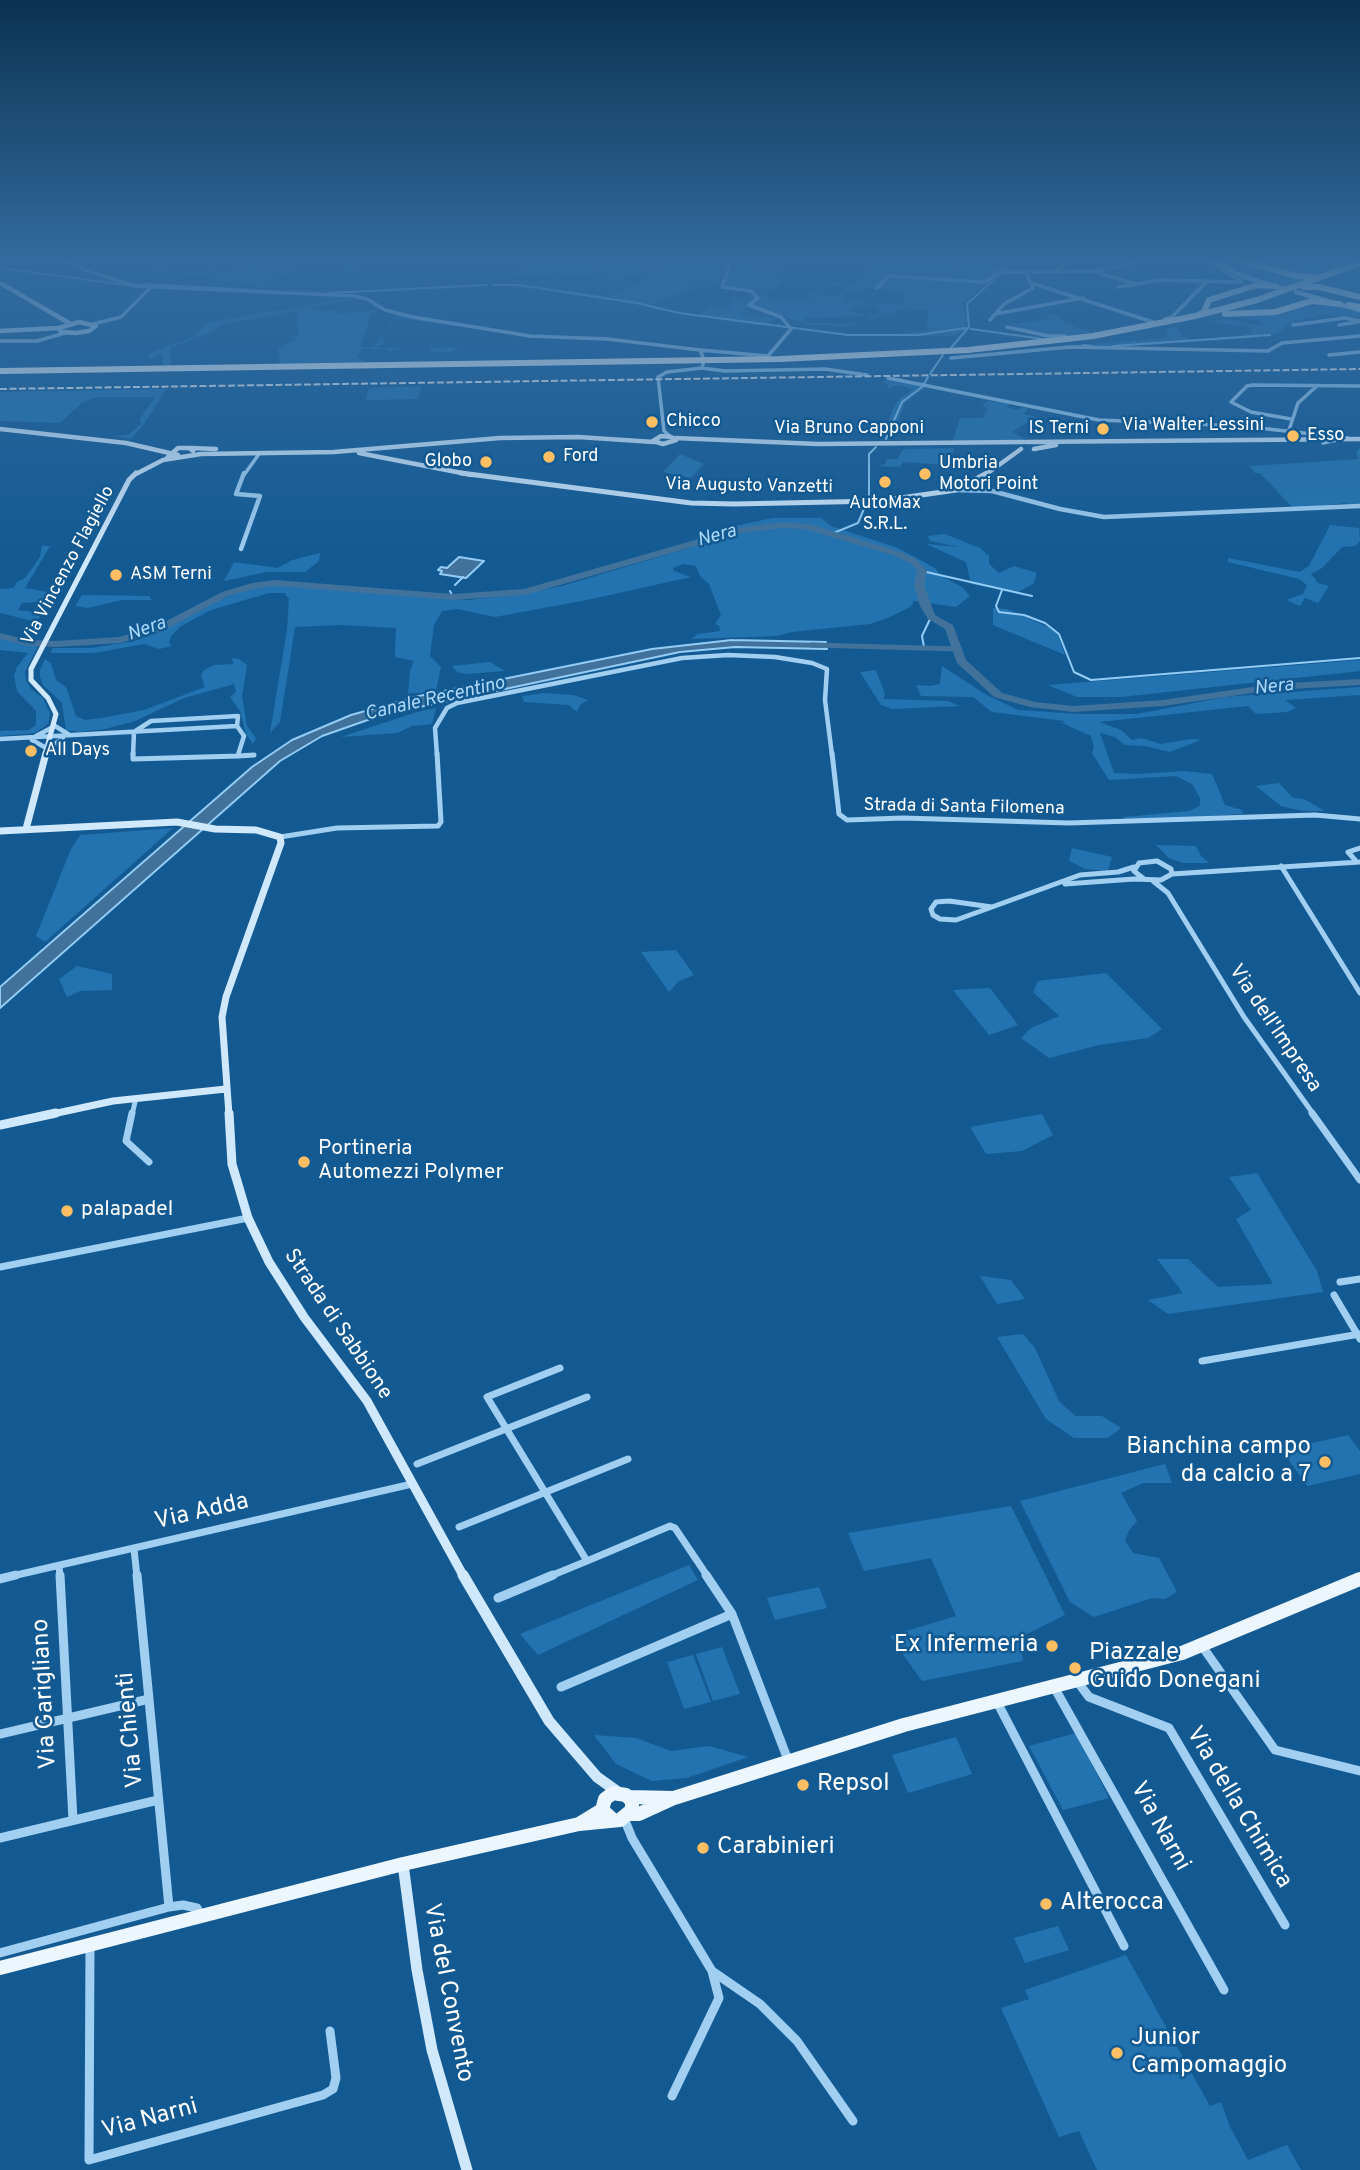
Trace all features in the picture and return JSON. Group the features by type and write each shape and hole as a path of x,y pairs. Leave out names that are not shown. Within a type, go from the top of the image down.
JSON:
{"highway":[{"path":"0,372 874,357"}],"main road":[{"name":"Via Bruno Capponi","path":"0,428 181,448 335,450 503,435 656,438 819,447 997,445 1019,448"},
{"path":"0,428 103,440 173,454 185,455 193,452 191,448"},
{"name":"Via Bruno Capponi","path":"185,455 335,450 525,437 656,438"},
{"name":"Via Walter Lessini","path":"1019,448 1034,449 1078,443 1335,438 1360,440"},
{"name":"Via Bruno Capponi","path":"673,439 818,444 1024,442"},
{"name":"Via Walter Lessini","path":"1024,442 1360,440"},
{"path":"1024,442 1035,444 1037,447 1034,449"},
{"name":"Via Augusto Vanzetti","path":"335,450 470,475 691,503 860,502 956,490 975,482 1019,448 1016,444 1024,442"},
{"path":"382,457 377,451 384,447"},
{"name":"Via Vincenzo Flagiello","path":"55,726 54,706 31,680 34,662 129,480 138,471 181,448"},
{"name":"Via Vincenzo Flagiello","path":"163,460 185,455"},
{"path":"26,829 55,726"},
{"path":"29,814 45,826 62,828"},
{"path":"0,831 18,824 29,814"},
{"path":"0,831 185,823 280,836"},
{"name":"Strada di Sabbione","path":"280,836 281,843 226,997 222,1027 232,1164 248,1218 269,1262 304,1317 367,1401 412,1485 543,1711 597,1777 614,1813"},
{"path":"0,1125 136,1098 226,1089"},
{"path":"614,1813 651,1810 674,1798 904,1726 1202,1646 1360,1579"},
{"name":"Strada di Sabbione","path":"597,1777 624,1795"},
{"path":"614,1813 608,1795 674,1798"},
{"path":"0,1968 403,1864 579,1824 633,1805 624,1795"},
{"name":"Via del Convento","path":"403,1864 417,1970 432,2050 467,2170"}],"street":[{"path":"702,368 703,357"},
{"path":"951,358 959,357"},
{"path":"673,439 663,425 658,377 663,373 702,368 725,371 825,369 867,375"},
{"path":"888,378 1099,420 1289,430 1324,439"},
{"path":"1291,419 1251,412 1231,402 1247,386 1360,386"},
{"path":"1289,430 1298,403 1317,386"},
{"path":"656,438 664,430"},
{"path":"241,549 260,496 236,494 247,467 259,454"},
{"path":"956,490 992,491 1060,509 1104,517 1360,506"},
{"name":"Strada di Santa Filomena","path":"280,836 337,828 438,826 441,822 435,728 447,708 457,703 682,658 728,655 775,657 812,663 827,669 825,700 839,814 847,820 903,818 1069,823 1315,815 1360,819"},
{"path":"134,732 151,721 238,716 237,726 244,736 238,755"},
{"path":"27,738 55,726 71,736"},
{"path":"0,739 237,726"},
{"path":"134,732 133,760 254,755"},
{"path":"27,738 40,742 48,750 64,737 71,736"},
{"path":"1358,861 1349,852 1360,848"},
{"path":"993,906 949,901 936,902 931,909 933,915 956,920 1092,873 1118,872 1147,861 1194,870"},
{"path":"1135,867 1134,871 1153,881 1194,870 1358,861"},
{"path":"1166,864 1170,876"},
{"path":"1281,866 1360,993"},
{"path":"1092,873 1097,880"},
{"name":"Via dell'Impresa","path":"1168,893 1170,876"},
{"path":"1056,885 1144,878"},
{"name":"Via dell'Impresa","path":"1153,881 1168,893 1244,1017 1360,1180"},
{"path":"136,1098 127,1141 149,1162"},
{"path":"0,1267 248,1218"},
{"path":"1340,1282 1360,1279"},
{"path":"1202,1362 1359,1336 1334,1295"},
{"path":"560,1368 487,1397 587,1561"},
{"path":"417,1464 587,1397"},
{"path":"459,1527 628,1459"},
{"name":"Via Adda","path":"0,1579 412,1485"},
{"path":"498,1598 670,1526 675,1528 732,1614 789,1762"},
{"name":"Via Chienti","path":"134,1549 169,1907"},
{"name":"Via Garigliano","path":"59,1566 73,1821"},
{"path":"561,1687 732,1614"},
{"path":"1202,1646 1275,1750 1327,1760 1360,1771"},
{"name":"Via della Chimica","path":"1077,1681 1089,1697 1169,1728 1285,1925"},
{"name":"Via Narni","path":"1054,1687 1224,1990"},
{"path":"0,1734 149,1699"},
{"path":"998,1702 1124,1946"},
{"path":"0,1838 158,1800"},
{"path":"614,1813 632,1838 712,1971 719,1998 672,2096"},
{"path":"0,1953 169,1907 183,1905 197,1908 201,1916"},
{"name":"Via Narni","path":"90,1944 89,2160 323,2095 332,2089 336,2078 330,2031"},
{"path":"712,1971 760,2004 797,2041 853,2121"}],"shaded area":[{"path":"163,357 171,357 171,365 277,365 279,357 357,357 364,361 357,364 173,368 162,364"},
{"path":"888,379 927,386 905,403 893,435 883,434 892,412 897,401 913,389 898,385 889,388 886,386 889,384 882,383"},
{"path":"422,386 418,399 366,400 369,388"},
{"path":"166,389 131,439 115,436 128,435 141,424 140,419 155,397 97,397 83,402 60,423 0,421 0,392"},
{"path":"988,401 1010,404 1007,407 1017,410 1024,407 1028,409 1024,414 1036,417 1012,432 1027,440 953,441 960,418 983,418 988,408 982,406"},
{"path":"1360,447 1360,508 1345,503 1293,508 1260,473 1255,473 1249,466 1359,459 1356,453"},
{"path":"954,448 950,465 903,462 900,467 879,466 886,463 886,459 898,459 903,449"},
{"path":"680,454 704,464 691,478 663,472"},
{"path":"772,518 821,518 831,526 898,548 935,568 941,576 962,587 970,596 956,607 914,601 910,607 870,624 777,636 691,639 698,634 720,631 715,624 721,615 709,584 700,576 696,566 683,564 673,568 674,571 691,577 587,600 495,617 457,609 442,611 434,625 430,656 441,667 436,691 408,694 410,671 414,661 395,657 396,628 340,625 295,627 280,722 270,733 287,630 289,599 285,593 269,593 211,610 181,626 171,636 169,643 172,646 159,649 144,644 94,653 50,653 53,648 92,648 134,641 160,632 183,617 240,591 269,586 306,586 467,600 517,595 562,586 689,548 699,534"},
{"path":"1330,525 1359,528 1360,541 1355,546 1342,547 1322,568 1311,574 1318,583 1329,586 1318,603 1305,598 1300,606 1286,600 1303,594 1307,585 1299,579 1228,562 1228,558 1300,572 1309,566"},
{"path":"945,534 980,548 989,556 989,564 999,573 1014,566 1037,573 1033,584 1018,592 971,584 966,562 926,544 959,547 930,541 928,536"},
{"path":"42,546 50,546 25,588 53,593 48,601 22,603 18,610 42,613 37,622 0,613 0,589 14,588 17,582 25,578 40,557"},
{"path":"320,553 319,561 305,572 267,572 224,581 234,562 277,568 293,560"},
{"path":"82,595 149,596 152,600 122,600 88,608 75,606"},
{"path":"993,608 1007,609 1057,631 1065,655 993,625"},
{"path":"0,639 38,646 25,672 26,680 31,689 43,698 50,714 48,724 35,733 0,736 0,731 29,730 36,725 36,711 17,691 14,676 17,667 28,653 0,650"},
{"path":"231,658 239,659 247,665 242,697 247,726 256,738 253,744 246,734 240,711 230,697 236,692 234,684 184,698 135,721 79,732 66,730 62,703 43,685 40,677 45,659 51,663 56,680 66,687 76,716 85,720 144,710 205,687 201,676 204,670 214,665 234,664"},
{"path":"1360,660 1360,671 1121,697 1077,697 1048,685"},
{"path":"490,662 505,671 466,674 457,672 452,666"},
{"path":"942,666 985,694 1018,710 1137,714 1225,697 1360,687 1360,695 1285,700 1296,708 1287,712 1256,714 1248,706 1099,722 1121,730 1132,740 1141,738 1161,744 1201,740 1170,752 1125,745 1115,737 1100,733 1114,773 1184,771 1212,774 1225,805 1242,810 1243,814 1126,821 1124,817 1189,811 1200,806 1200,798 1192,784 1176,776 1109,780 1092,753 1094,747 1091,736 1062,723 1065,721 992,712 973,697 921,696 916,685 940,684"},
{"path":"876,670 885,694 883,699 948,701 959,706 892,709 881,705 860,672"},
{"path":"544,693 573,695 588,700 580,705 577,712 569,705 524,702 522,696"},
{"path":"436,708 432,724 412,726 397,733 341,737 417,712"},
{"path":"1279,783 1293,798 1304,799 1325,811 1303,811 1281,806 1256,786"},
{"path":"173,828 45,942 36,936 71,849 80,835"},
{"path":"1156,845 1196,846 1201,856 1209,863 1183,863 1169,858"},
{"path":"1072,848 1112,857 1108,871 1085,869 1069,861"},
{"path":"676,950 694,975 679,981 669,992 641,952"},
{"path":"77,966 112,974 112,990 80,991 67,997 59,979"},
{"path":"1106,973 1162,1029 1148,1038 1099,1045 1049,1058 1021,1038 1031,1028 1059,1016 1033,992 1038,981"},
{"path":"990,988 1018,1025 989,1035 953,990"},
{"path":"1042,1114 1053,1135 1022,1151 986,1154 970,1127"},
{"path":"1257,1173 1317,1271 1323,1292 1168,1314 1148,1300 1183,1293 1157,1259 1188,1259 1218,1287 1273,1284 1236,1219 1251,1210 1229,1177"},
{"path":"980,1276 1011,1280 1025,1299 997,1304"},
{"path":"1023,1334 1035,1348 1059,1401 1075,1416 1102,1416 1121,1428 1108,1438 1074,1438 1046,1419 997,1337"},
{"name":"Bianchina campo da calcio a 7","path":"1348,1435 1360,1451 1360,1474 1307,1486 1282,1450"},
{"path":"1165,1464 1172,1483 1143,1483 1121,1493 1137,1521 1129,1530 1125,1541 1133,1553 1159,1558 1177,1592 1165,1599 1152,1598 1094,1617 1070,1602 1020,1501"},
{"path":"1011,1506 1065,1615 1019,1638 1023,1661 922,1681 890,1636 956,1616 931,1558 864,1571 848,1533"},
{"path":"689,1565 698,1580 538,1655 520,1634"},
{"path":"819,1587 827,1608 775,1620 767,1598"},
{"path":"722,1647 740,1694 713,1701 696,1654"},
{"path":"693,1655 711,1702 684,1709 667,1662"},
{"path":"1076,1733 1109,1798 1063,1810 1029,1746"},
{"path":"594,1735 636,1738 671,1751 709,1746 748,1757 687,1778 652,1781 616,1764"},
{"path":"956,1737 972,1774 908,1793 892,1755"},
{"path":"1058,1926 1069,1950 1025,1963 1014,1938"},
{"name":"Junior Campomaggio","path":"1126,1955 1210,2106 1221,2102 1230,2127 1248,2160 1287,2145 1301,2170 1097,2170 1079,2131 1059,2137 1001,2008 1029,1999 1025,1990"}],"water":[{"path":"459,557 484,561 466,578 440,574 442,571 438,570 441,567 447,568"},
{"path":"732,640 826,642 823,645 827,649 735,647 680,652 382,715 322,736 280,761 0,1008 0,987 252,767 292,740 351,715 419,696 652,649"}],"waterway":[{"path":"930,374 941,357"},
{"path":"924,384 928,377"},
{"path":"886,439 902,402 922,387"},
{"path":"869,499 869,454 876,447"},
{"path":"831,534 858,523 866,504"},
{"name":"Nera","path":"0,636 29,643 56,644 120,640 159,629 225,594 275,583 453,597 525,592 740,530 782,525 806,526 913,561 922,571 919,585 925,606 931,617 949,627 961,661 998,695 1034,705 1074,709 1163,703 1273,687 1360,682"},
{"path":"922,571 1032,596"},
{"path":"455,585 463,577"},
{"path":"1002,590 996,606 999,612 1024,615 1045,623 1059,634 1074,672 1091,680 1360,658"},
{"name":"Nera","path":"450,591 453,597"},
{"name":"Canale Recentino","path":"924,647 922,636 931,617"},
{"name":"Canale Recentino","path":"812,645 959,649"}],"railway":[{"path":"0,389 1360,369"}],"place":[{"name":"Chicco","path":"652,422"},
{"name":"IS Terni","path":"1103,429"},
{"name":"Esso","path":"1293,436"},
{"name":"Ford","path":"549,457"},
{"name":"Globo","path":"486,462"},
{"name":"Umbria Motori Point","path":"925,474"},
{"name":"AutoMax S.R.L.","path":"885,482"},
{"name":"ASM Terni","path":"116,575"},
{"name":"All Days","path":"31,751"},
{"name":"Portineria Automezzi Polymer","path":"304,1162"},
{"name":"palapadel","path":"67,1211"},
{"name":"Bianchina campo da calcio a 7","path":"1325,1462"},
{"name":"Ex Infermeria","path":"1052,1646"},
{"name":"Piazzale Guido Donegani","path":"1075,1668"},
{"name":"Repsol","path":"803,1785"},
{"name":"Carabinieri","path":"703,1848"},
{"name":"Alterocca","path":"1046,1904"},
{"name":"Junior Campomaggio","path":"1117,2053"}]}
